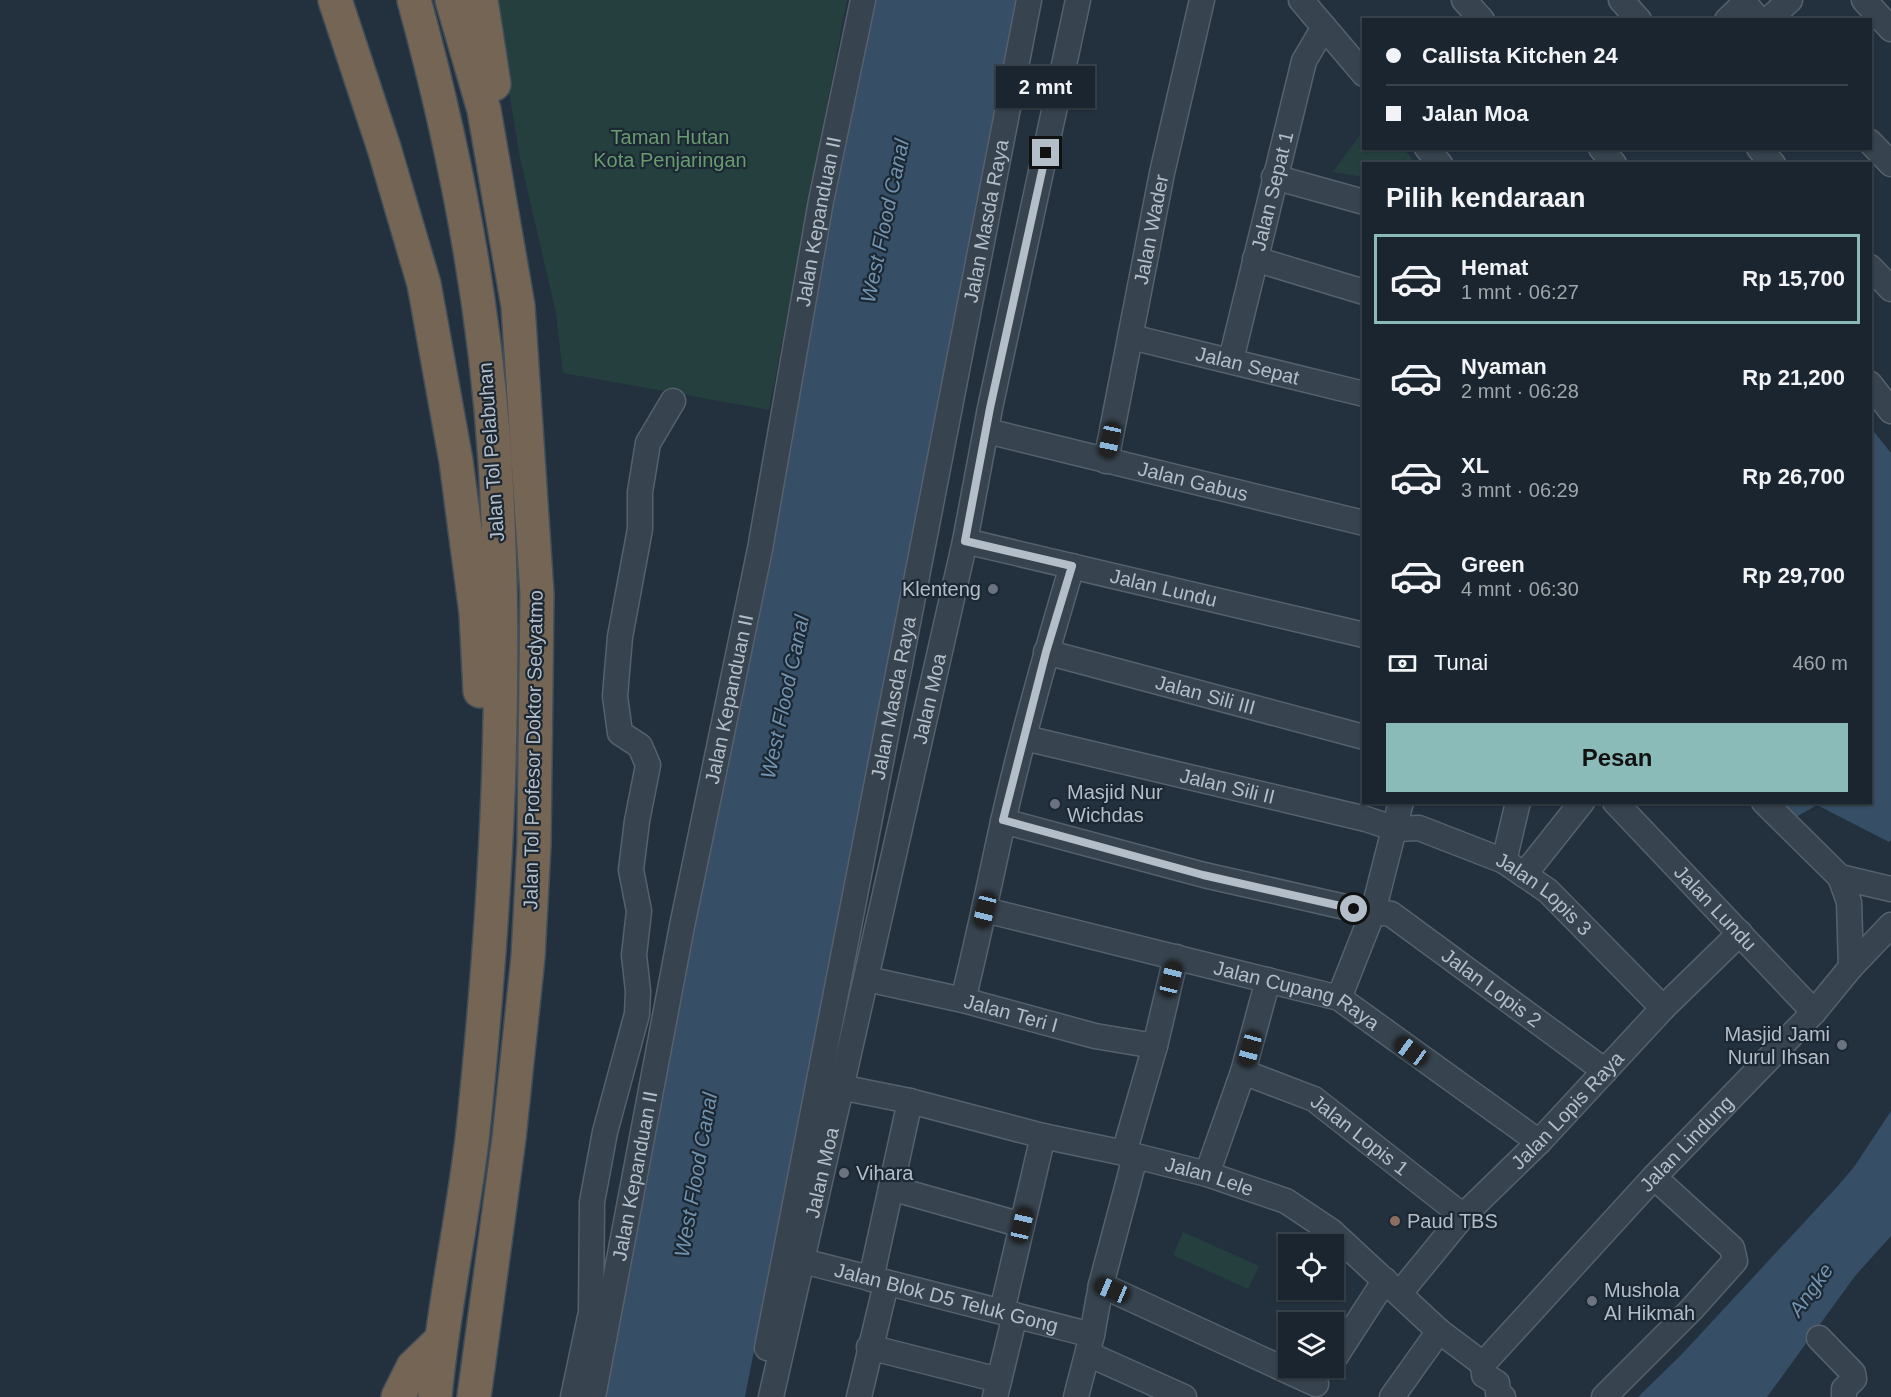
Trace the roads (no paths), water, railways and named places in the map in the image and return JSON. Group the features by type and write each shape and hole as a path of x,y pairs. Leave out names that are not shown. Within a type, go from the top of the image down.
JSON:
{"highway":[{"path":"335,0 424,284 456,461 476,613 484,786 481,842 490,911"},
{"name":"Jalan Tol Pelabuhan","path":"414,0 433,68 464,225 483,348 489,405 498,537 501,682 497,843 490,911"},
{"name":"Jalan Tol Profesor Doktor Sedyatmo","path":"452,0 484,110 518,306 537,594 534,845 528,957 509,1138 474,1397"},
{"path":"481,0 498,111 494,158"},
{"name":"Jalan Tol Profesor Doktor Sedyatmo","path":"435,1397 440,1341 472,1134 490,911"},
{"path":"398,1397 413,1367 440,1341"}],"street":[{"name":"Jalan Kepanduan II","path":"593,1397 682,926 760,549 821,201 863,0"},
{"name":"Jalan Masda Raya","path":"757,1397 1029,0"},
{"name":"Jalan Moa","path":"771,1397 965,541 1078,0"},
{"name":"Jalan Wader","path":"1106,461 1162,173 1202,0"},
{"path":"1301,0 1362,72"},
{"path":"1464,0 1480,18"},
{"path":"1621,0 1636,18"},
{"path":"1770,18 1790,0"},
{"path":"1864,0 1891,29"},
{"path":"1731,18 1749,8"},
{"name":"Jalan Sepat 1","path":"1231,360 1304,61 1324,27"},
{"path":"1872,144 1891,164"},
{"path":"1603,150 1612,162"},
{"path":"1761,150 1771,162"},
{"path":"1274,177 1362,201"},
{"path":"1256,259 1362,291"},
{"path":"1872,269 1891,289"},
{"name":"Jalan Sepat","path":"1131,337 1362,393"},
{"path":"1872,387 1891,411"},
{"name":"Jalan Kepanduan II","path":"573,1397 591,1312 592,1202 605,1132 637,1014 638,991 634,955 639,911 631,870 637,821 648,765 640,746 620,733 615,696 620,637 640,529 640,492 648,443 673,401"},
{"name":"Jalan Gabus","path":"987,431 1362,523"},
{"name":"Jalan Lundu","path":"965,541 1362,635"},
{"path":"963,1000 985,910 1003,820 1046,652 1072,566"},
{"name":"Jalan Sili III","path":"1046,652 1362,736"},
{"name":"Jalan Sili II","path":"1025,738 1366,819 1396,829"},
{"path":"1338,998 1373,912 1401,804"},
{"path":"1504,861 1518,804"},
{"path":"1524,875 1580,804"},
{"name":"Jalan Lundu","path":"1617,804 1814,1012"},
{"path":"1766,804 1840,877 1849,902 1851,967"},
{"name":"Jalan Lopis 2","path":"1003,820 1203,875 1391,914 1605,1071"},
{"name":"Jalan Lopis 3","path":"1396,829 1419,828 1504,861 1548,891 1664,1008"},
{"path":"1840,877 1891,889"},
{"name":"Jalan Cupang Raya","path":"985,910 1338,998 1539,1142"},
{"name":"Jalan Lindung","path":"1483,1364 1654,1177 1814,1012 1851,967 1891,925"},
{"name":"Jalan Lopis Raya","path":"1344,1347 1393,1286 1539,1142 1664,1008 1740,933"},
{"path":"1076,1397 1090,1344 1129,1155 1176,957"},
{"name":"Jalan Teri I","path":"867,979 963,1000 1095,1036 1155,1046"},
{"path":"1207,1174 1243,1072 1268,981"},
{"name":"Jalan Lopis 1","path":"1243,1072 1314,1100 1463,1216"},
{"name":"Jalan Lele","path":"840,1087 909,1101 1043,1136 1207,1174 1286,1202 1331,1231 1439,1331 1483,1364 1484,1375 1497,1383 1499,1396"},
{"path":"859,1397 869,1347 891,1188 909,1101"},
{"path":"869,1347 997,1388 1022,1225 1043,1136"},
{"path":"1604,1397 1692,1309 1735,1261 1732,1248 1654,1177"},
{"path":"891,1188 1022,1225"},
{"name":"Jalan Blok D5 Teluk Gong","path":"802,1262 1008,1313 1090,1344 1184,1397"},
{"path":"1101,1286 1317,1383"},
{"path":"1392,1397 1439,1331"},
{"path":"1819,1338 1853,1373 1854,1379 1844,1389 1844,1397"}],"water":[{"name":"West Flood Canal","path":"873,0 1017,0 745,1397 600,1397"},
{"path":"1872,429 1891,453 1891,840 1889,842 1817,805 1791,820 1777,804 1872,804"},
{"name":"Angke","path":"1891,1111 1891,1236 1855,1276 1767,1397 1638,1397 1682,1354 1836,1188 1854,1167"}],"place":[{"name":"Klenteng","path":"993,589"},
{"name":"Masjid Nur Wichdas","path":"1055,804"},
{"name":"Masjid Jami Nurul Ihsan","path":"1842,1045"},
{"name":"Vihara","path":"844,1173"},
{"name":"Paud TBS","path":"1395,1221"},
{"name":"Mushola Al Hikmah","path":"1592,1301"}],"park label":[{"name":"Taman Hutan Kota Penjaringan","path":"670,148"}]}
